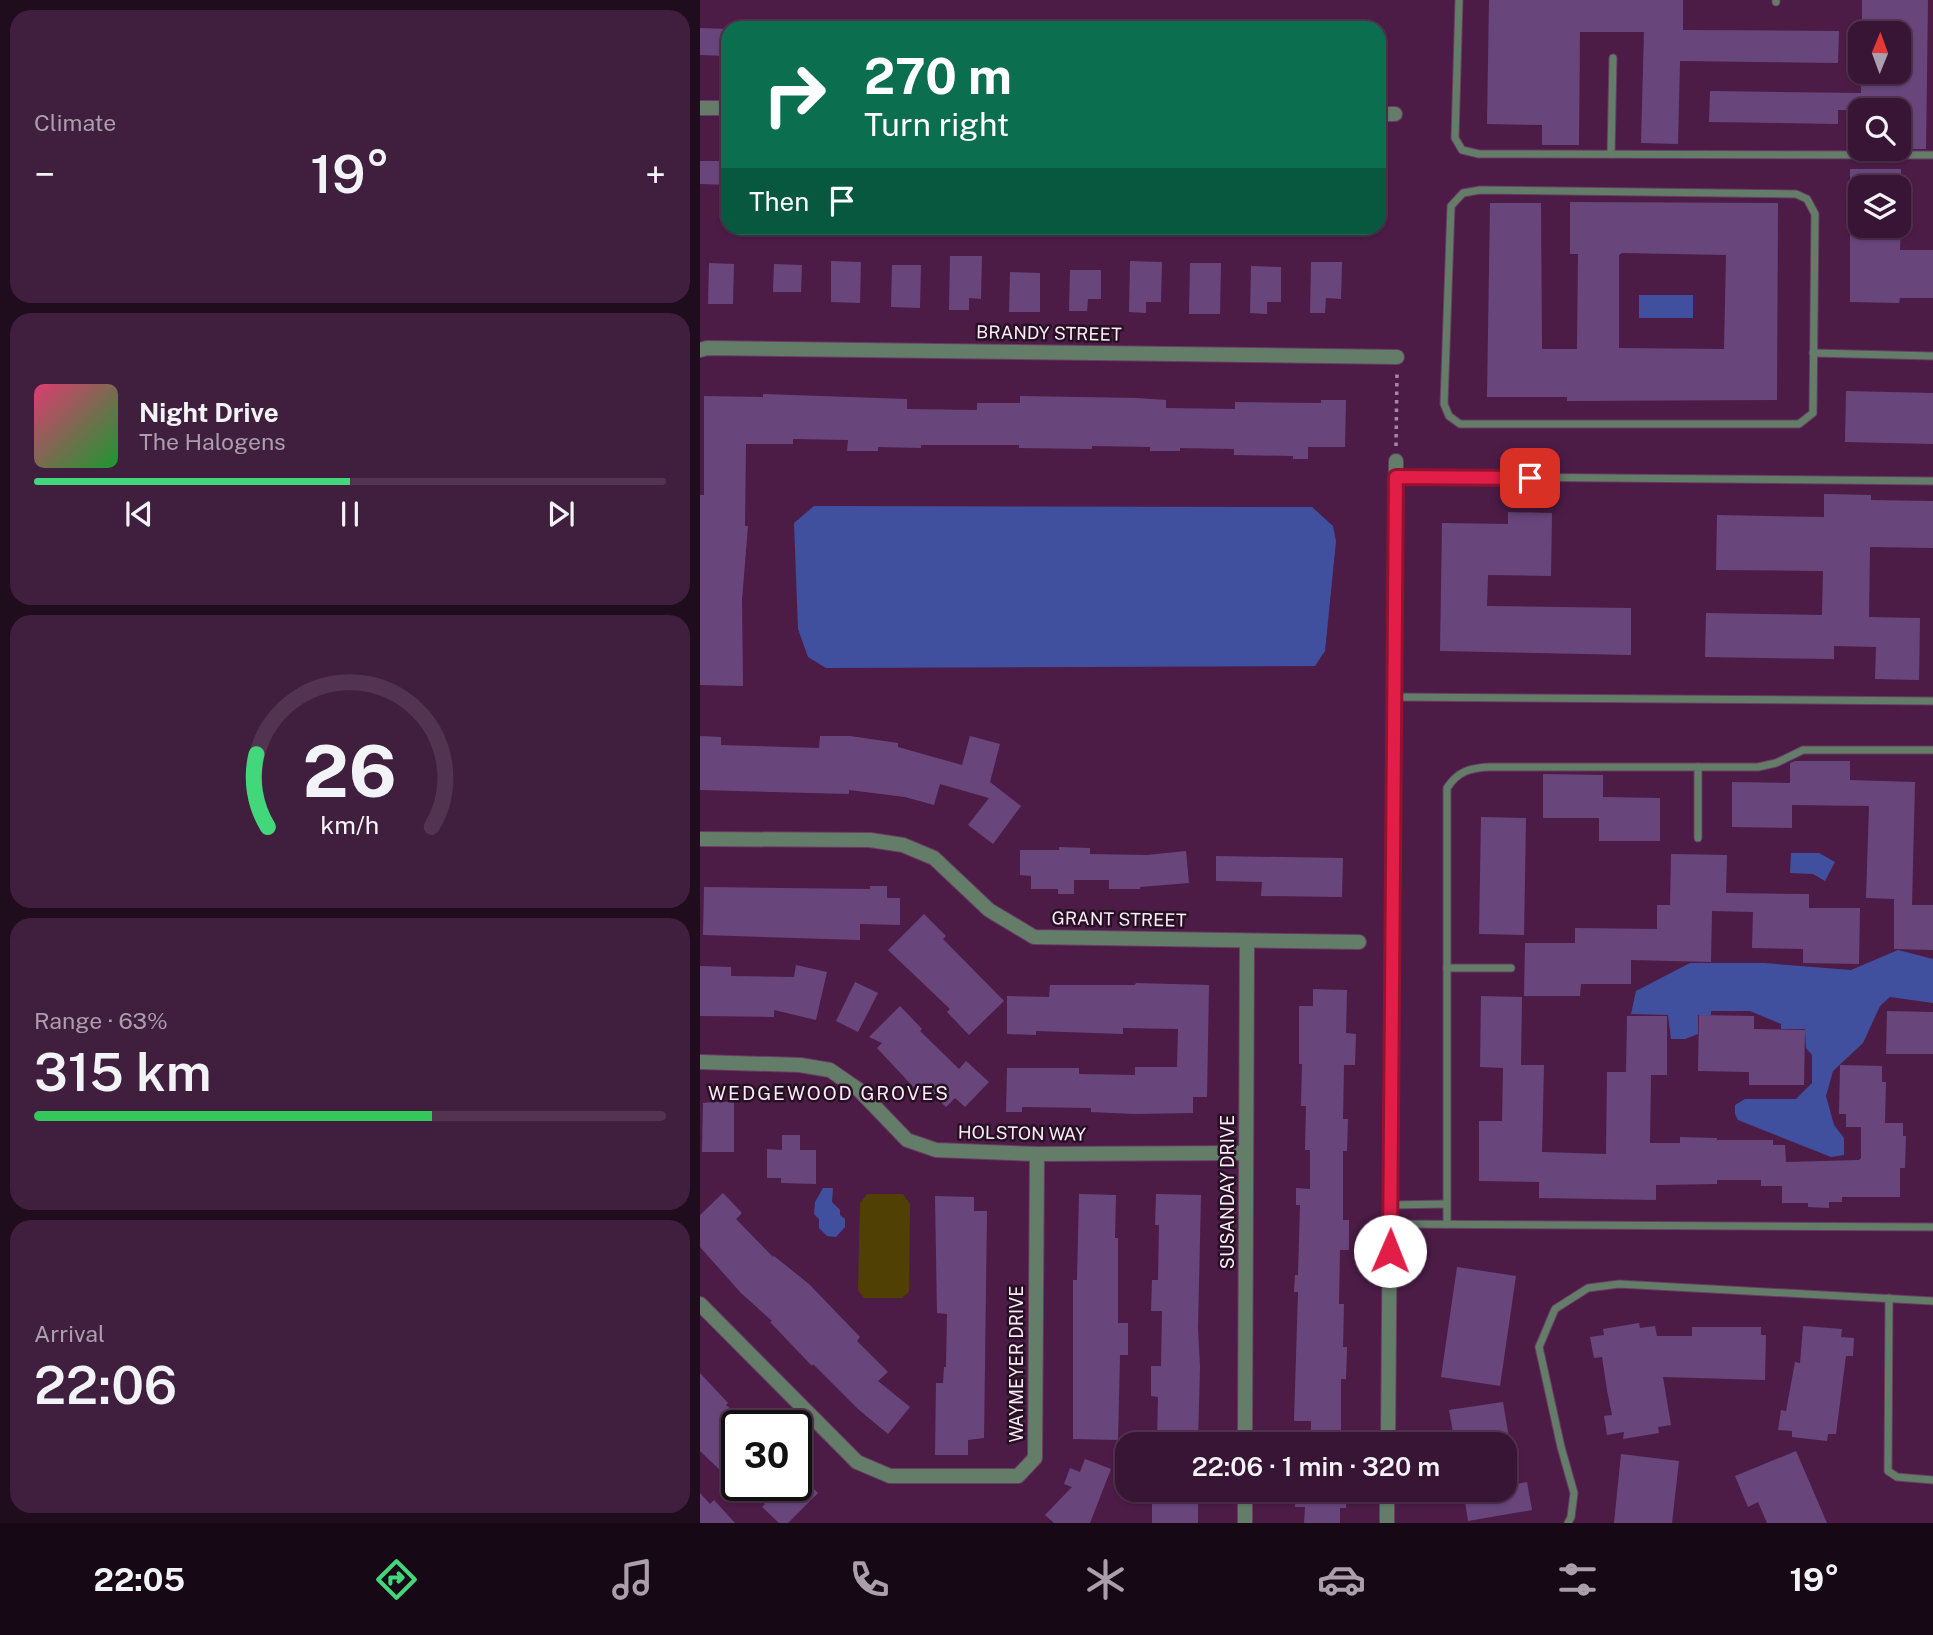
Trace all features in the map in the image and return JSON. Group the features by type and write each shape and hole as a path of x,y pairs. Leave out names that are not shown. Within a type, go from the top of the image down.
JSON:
{"street":[{"path":"700,108 721,108"},
{"path":"1386,114 1395,114"},
{"name":"BRANDY STREET","path":"700,350 1398,357"},
{"path":"1388,1432 1396,461"},
{"name":"GRANT STREET","path":"700,839 870,840 903,845 933,858 989,910 1034,937 1359,942"},
{"name":"SUSANDAY DRIVE","path":"1245,1432 1247,941"},
{"name":"HOLSTON WAY","path":"700,1062 800,1065 831,1070 859,1090 907,1140 936,1150 1037,1154 1246,1153"},
{"name":"WAYMEYER DRIVE","path":"700,1304 857,1462 890,1476 1018,1476 1035,1458 1037,1154"},
{"path":"1245,1502 1245,1523"},
{"path":"1387,1502 1387,1523"}],"lane":[{"path":"1459,0 1455,138 1462,150 1479,154 1933,155"},
{"path":"1611,154 1613,58"},
{"path":"1480,190 1796,194 1807,199 1815,214 1813,353 1813,413 1799,424 1460,424 1449,416 1444,404 1451,206 1463,193 1480,190"},
{"path":"1813,353 1933,355"},
{"path":"1396,477 1933,481"},
{"path":"1394,697 1933,701"},
{"path":"1447,1224 1447,788 1454,777 1469,769 1489,767 1758,767 1776,763 1803,750 1933,750"},
{"path":"1698,767 1698,838"},
{"path":"1447,968 1511,968"},
{"path":"1390,1205 1446,1204"},
{"path":"1390,1224 1933,1227"},
{"path":"1568,1523 1572,1517 1574,1493 1539,1347 1555,1309 1588,1288 1619,1284 1933,1301"},
{"path":"1889,1298 1888,1471 1897,1477 1933,1480"}],"path":[{"path":"1396,461 1398,357"}],"shaded area":[{"path":"867,1194 903,1194 910,1204 909,1292 902,1298 864,1298 858,1290 860,1203"}],"water":[{"path":"1639,295 1693,295 1693,318 1639,318"},
{"path":"814,506 1312,507 1333,526 1336,541 1325,651 1315,666 826,668 808,657 798,629 794,523"},
{"path":"1791,853 1819,853 1835,862 1825,881 1813,874 1790,873"},
{"path":"1898,950 1933,959 1933,1003 1890,997 1880,1006 1863,1043 1833,1071 1826,1096 1834,1125 1844,1138 1844,1155 1831,1157 1738,1120 1735,1114 1735,1105 1745,1099 1796,1099 1812,1083 1812,1055 1806,1048 1805,1029 1781,1029 1781,1024 1750,1011 1711,1011 1711,1015 1698,1015 1698,1034 1685,1039 1671,1039 1668,1015 1631,1014 1636,991 1690,963 1764,963 1851,970"},
{"path":"823,1188 833,1188 832,1202 845,1219 845,1227 836,1237 827,1236 819,1228 819,1219 814,1214 815,1202"}],"building":[{"path":"1489,0 1683,0 1683,30 1839,31 1838,63 1680,61 1678,144 1641,143 1644,32 1580,32 1579,145 1542,145 1542,125 1487,124"},
{"path":"1862,0 1928,0 1926,149 1911,149 1911,98 1848,98 1848,110 1838,110 1838,124 1709,122 1710,91 1861,93 1861,84 1911,84 1911,21 1862,21"},
{"path":"700,28 721,29 721,56 700,55"},
{"path":"700,161 721,161 721,185 700,184"},
{"path":"1850,169 1901,169 1901,175 1850,175"},
{"path":"1570,202 1778,203 1777,400 1567,401 1567,397 1487,397 1490,203 1541,203 1542,349 1577,349 1578,254 1570,254","holes":["1619,255 1726,255 1724,349 1619,348"]},
{"path":"1850,238 1900,238 1900,250 1933,250 1933,298 1900,298 1899,303 1850,302"},
{"path":"950,256 982,256 981,299 969,298 969,310 949,310"},
{"path":"831,261 861,262 860,303 831,302"},
{"path":"1130,261 1162,262 1161,302 1146,302 1146,313 1129,312"},
{"path":"1311,262 1342,262 1341,299 1326,298 1325,313 1310,313"},
{"path":"709,263 734,264 733,304 708,304"},
{"path":"1190,263 1221,263 1220,314 1189,314"},
{"path":"774,264 802,265 801,292 773,292"},
{"path":"892,265 921,265 920,308 891,307"},
{"path":"1251,266 1281,267 1281,302 1267,302 1267,314 1250,313"},
{"path":"1070,270 1101,270 1101,299 1088,299 1087,311 1069,311"},
{"path":"1010,272 1040,273 1040,312 1009,312"},
{"path":"1846,391 1933,393 1933,444 1845,442"},
{"path":"763,394 907,399 907,409 977,410 977,403 1020,403 1020,396 1137,398 1166,400 1166,408 1235,409 1235,402 1321,403 1321,400 1346,400 1345,447 1308,447 1308,459 1293,459 1293,456 1234,455 1234,449 1180,448 1180,451 1150,451 1150,447 1092,446 1092,449 1019,448 1019,445 921,445 921,448 878,447 878,451 847,451 848,440 793,439 793,444 746,444 745,526 748,526 742,600 743,686 700,685 700,495 704,495 704,396 763,397"},
{"path":"1824,494 1871,495 1871,500 1933,501 1933,548 1870,547 1869,617 1920,618 1919,680 1875,679 1876,647 1834,646 1834,659 1705,657 1706,613 1822,615 1823,571 1716,570 1717,515 1824,517"},
{"path":"1508,512 1552,513 1551,576 1488,575 1487,606 1631,608 1631,655 1440,651 1442,523 1508,524"},
{"path":"700,736 721,737 721,745 819,748 820,736 850,736 898,743 898,747 962,765 970,736 1000,744 990,782 1021,806 993,844 968,825 989,798 940,784 934,805 905,797 849,790 849,794 700,790"},
{"path":"1850,761 1850,780 1915,782 1912,905 1933,905 1933,950 1894,949 1894,899 1866,898 1869,806 1792,805 1792,828 1732,827 1732,782 1790,783 1790,763"},
{"path":"1543,774 1603,775 1603,797 1660,798 1660,841 1599,841 1599,818 1543,818"},
{"path":"1481,817 1526,818 1524,935 1479,934"},
{"path":"1059,847 1090,848 1090,854 1147,855 1186,851 1189,883 1140,889 1109,889 1109,880 1074,880 1074,894 1058,894 1058,889 1031,889 1031,876 1020,875 1020,850 1059,850"},
{"path":"1671,854 1727,855 1726,893 1809,894 1809,908 1860,908 1859,964 1803,963 1803,949 1752,948 1753,912 1712,911 1711,962 1631,960 1631,984 1581,984 1580,996 1524,996 1525,943 1575,943 1575,928 1657,929 1657,905 1670,905"},
{"path":"1216,856 1343,858 1342,897 1261,896 1262,882 1216,881"},
{"path":"870,886 887,886 887,898 900,898 900,925 860,924 860,940 703,935 704,887 870,889"},
{"path":"924,914 946,936 943,939 1004,1001 969,1035 947,1012 950,1009 888,950"},
{"path":"796,965 827,972 816,1020 774,1010 774,1017 700,1016 700,966 731,967 731,976 794,977"},
{"path":"855,982 878,993 858,1032 836,1021"},
{"path":"1050,985 1209,985 1207,1097 1193,1097 1193,1113 1134,1114 1091,1112 1091,1108 1022,1107 1022,1112 1006,1112 1007,1068 1079,1068 1079,1074 1135,1075 1135,1067 1177,1067 1178,1029 1123,1028 1123,1034 1036,1031 1036,1035 1007,1034 1007,996 1049,997"},
{"path":"1313,989 1347,990 1346,1033 1356,1034 1355,1065 1344,1065 1343,1119 1348,1119 1347,1151 1343,1151 1343,1220 1349,1220 1349,1250 1340,1250 1339,1304 1344,1304 1343,1347 1347,1347 1346,1379 1341,1379 1341,1432 1311,1432 1311,1421 1294,1421 1298,1292 1294,1292 1295,1275 1298,1275 1300,1205 1296,1205 1296,1188 1310,1189 1310,1150 1305,1150 1306,1106 1301,1106 1299,1006 1313,1006"},
{"path":"1481,996 1522,997 1521,1065 1544,1065 1542,1152 1606,1154 1607,1072 1626,1072 1627,1016 1667,1016 1667,1075 1651,1075 1650,1143 1680,1143 1680,1137 1773,1140 1773,1145 1785,1145 1786,1162 1859,1160 1861,1127 1846,1127 1846,1114 1839,1114 1840,1065 1882,1066 1882,1082 1886,1082 1885,1123 1903,1123 1903,1136 1906,1136 1905,1168 1900,1168 1900,1197 1842,1197 1842,1202 1829,1202 1829,1208 1808,1207 1808,1203 1782,1203 1782,1186 1761,1186 1761,1180 1717,1180 1717,1184 1656,1185 1656,1200 1539,1198 1539,1182 1479,1181 1479,1121 1502,1121 1503,1068 1480,1067"},
{"path":"900,1006 922,1029 920,1031 959,1069 966,1061 989,1082 965,1107 955,1098 946,1107 925,1087 919,1093 877,1048 882,1043 869,1037"},
{"path":"1887,1011 1933,1012 1933,1054 1886,1054"},
{"path":"1699,1015 1754,1016 1754,1029 1805,1030 1804,1085 1749,1085 1749,1072 1698,1071"},
{"path":"734,1102 734,1152 702,1152 703,1103"},
{"path":"782,1135 800,1135 800,1150 816,1150 816,1184 781,1183 781,1178 767,1178 767,1149 782,1150"},
{"path":"723,1193 742,1213 736,1219 773,1257 809,1284 860,1337 857,1341 888,1372 878,1381 910,1407 888,1434 858,1409 813,1364 812,1366 700,1247 700,1215"},
{"path":"1079,1194 1116,1195 1118,1323 1128,1323 1128,1355 1120,1355 1118,1432 1115,1432 1115,1440 1073,1439 1073,1280 1077,1280"},
{"path":"1156,1194 1201,1195 1198,1432 1157,1432 1158,1397 1151,1396 1151,1366 1161,1366 1162,1311 1151,1311 1152,1280 1158,1280 1159,1225 1155,1225"},
{"path":"935,1196 974,1197 974,1211 987,1211 984,1438 968,1440 968,1455 935,1455 936,1383 943,1383 946,1367 947,1314 937,1313"},
{"path":"1457,1267 1516,1276 1500,1386 1441,1377"},
{"path":"1639,1323 1640,1328 1655,1326 1657,1336 1692,1336 1692,1327 1761,1327 1761,1335 1766,1335 1765,1380 1663,1377 1671,1425 1658,1427 1659,1433 1623,1439 1624,1432 1607,1435 1604,1416 1612,1415 1602,1357 1594,1358 1590,1337 1604,1335 1603,1329"},
{"path":"1803,1326 1842,1329 1841,1337 1854,1338 1853,1356 1846,1356 1836,1434 1828,1434 1827,1441 1792,1437 1792,1431 1778,1430 1781,1410 1786,1411 1795,1362 1800,1363"},
{"path":"700,1373 731,1410 721,1410 721,1471 700,1451"},
{"path":"1503,1402 1508,1432 1453,1432 1449,1410"},
{"path":"1796,1451 1827,1523 1767,1523 1758,1502 1748,1507 1735,1476"},
{"path":"1621,1454 1679,1461 1672,1523 1614,1523"},
{"path":"1085,1459 1111,1469 1090,1523 1054,1523 1045,1515 1072,1487 1064,1484 1070,1468 1080,1472"},
{"path":"1527,1482 1532,1510 1468,1521 1465,1502 1517,1502 1517,1484"},
{"path":"812,1487 818,1493 812,1499"},
{"path":"700,1493 710,1504 714,1500 735,1523 700,1523"},
{"path":"762,1501 810,1501 788,1523 779,1523 762,1507 765,1504"},
{"path":"1152,1502 1198,1502 1198,1523 1152,1523"},
{"path":"1295,1502 1346,1502 1346,1508 1340,1508 1340,1523 1304,1523 1305,1507 1295,1507"}],"district":[{"name":"WEDGEWOOD GROVES","path":"829,1093"}],"route":[{"path":"1390,1251 1396,477 1530,478"}]}
